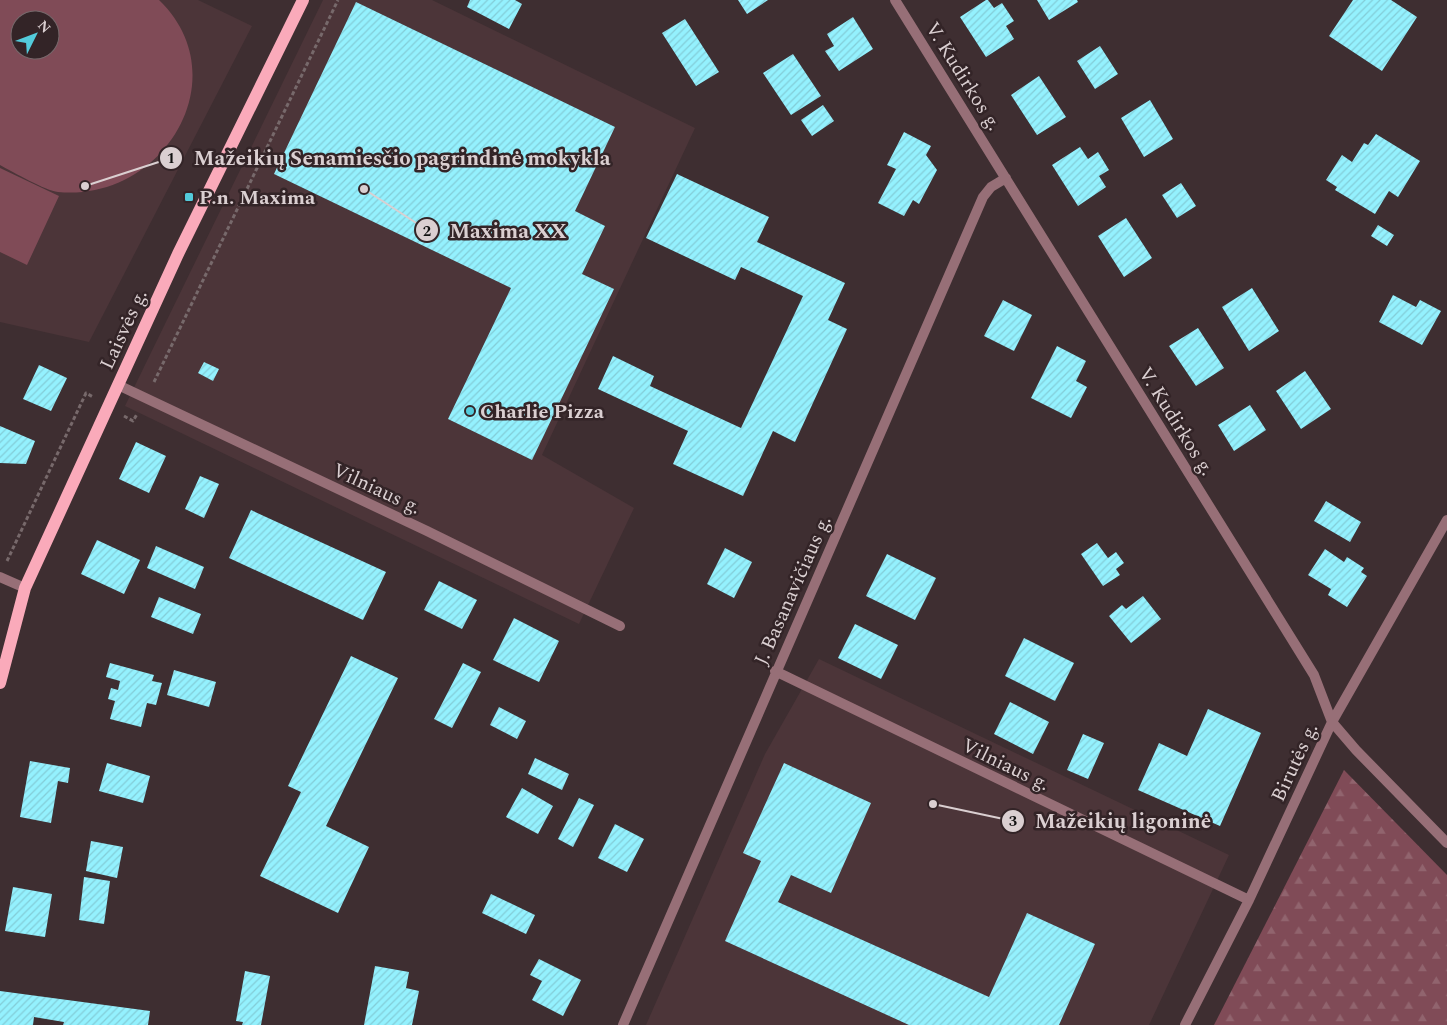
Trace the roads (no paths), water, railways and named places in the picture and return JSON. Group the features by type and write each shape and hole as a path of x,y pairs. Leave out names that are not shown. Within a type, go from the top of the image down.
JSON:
{"main road":[{"name":"Laisvės g.","path":"0,683 25,588 182,246 303,0"}],"street":[{"name":"V. Kudirkos g.","path":"895,0 1314,675 1332,722 1356,750 1447,843"},
{"name":"J. Basanavičiaus g.","path":"623,1025 775,671 983,197 991,187 1006,178"},
{"name":"Vilniaus g.","path":"118,385 427,531 620,626"},
{"name":"Birutės g.","path":"1185,1025 1249,900 1332,722 1447,520"},
{"path":"0,577 25,588"},
{"name":"Vilniaus g.","path":"775,671 1249,900"}],"place":[{"name":"Mažeikių Senamiesčio pagrindinė mokykla","path":"85,186"},
{"name":"Maxima XX","path":"364,189"},
{"name":"P.n. Maxima","path":"189,197"},
{"name":"Charlie Pizza","path":"470,411"},
{"name":"Mažeikių ligoninė","path":"933,804"}]}
